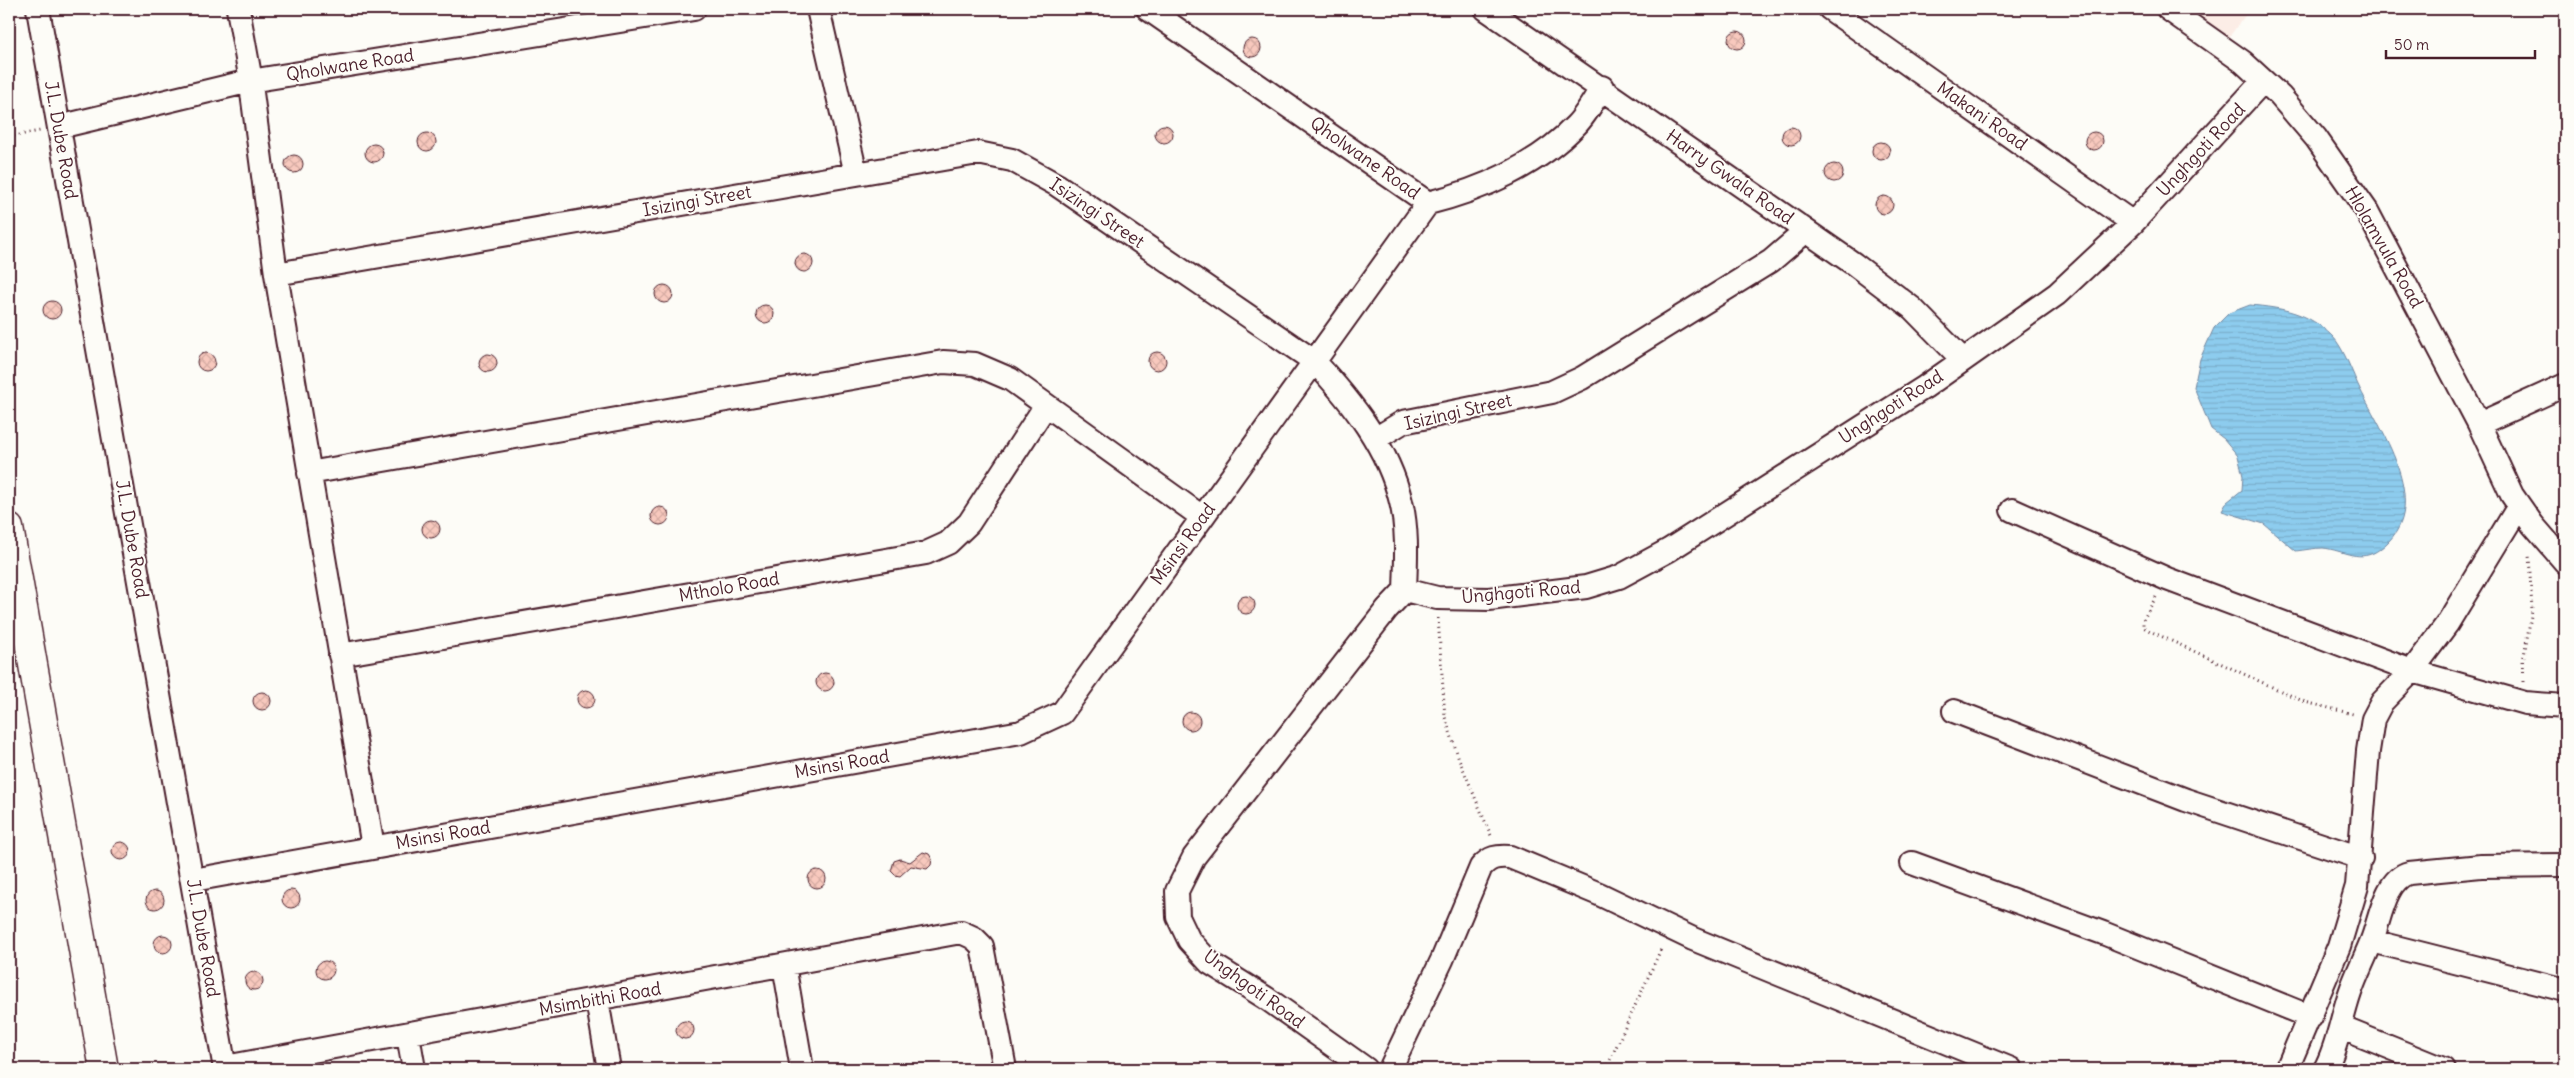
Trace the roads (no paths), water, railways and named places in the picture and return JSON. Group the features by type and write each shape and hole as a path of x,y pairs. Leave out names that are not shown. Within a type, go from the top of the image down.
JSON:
{"street":[{"name":"J.L. Dube Road","path":"38,9 225,1068"},
{"path":"238,9 250,81 276,274 373,847"},
{"name":"Qholwane Road","path":"59,127 250,81 694,9"},
{"path":"818,9 856,174"},
{"name":"Qholwane Road","path":"1148,9 1428,203 1455,196 1495,180 1545,153 1577,124 1602,87"},
{"name":"Harry Gwala Road","path":"1486,9 1602,87 1912,308 1962,359"},
{"name":"Makani Road","path":"1830,9 2134,223"},
{"name":"Hlolamvula Road","path":"2168,9 2243,62 2280,96 2316,138 2367,211 2479,424 2498,470 2519,506 2565,562"},
{"name":"Unghgoti Road","path":"1366,1069 1210,963 1189,940 1178,917 1177,891 1194,857 1387,609 1405,590 1437,598 1489,599 1586,587 1619,578 1668,550 1917,392 2057,294 2134,223 2263,81"},
{"name":"Isizingi Street","path":"276,274 978,153 1012,160 1057,185 1314,361 1348,398 1375,439 1404,422 1552,392 1582,378 1771,261 1806,231"},
{"name":"Msinsi Road","path":"193,880 1021,732 1062,714 1428,203"},
{"path":"310,473 943,362 975,364 1010,379 1202,517"},
{"path":"2479,424 2565,385"},
{"name":"Mtholo Road","path":"340,654 926,553 948,543 969,523 1046,405"},
{"path":"1375,439 1392,473 1402,503 1406,545 1405,590"},
{"path":"2287,1069 2311,1017 2349,915 2357,886 2366,769 2373,719 2382,702 2412,671 2447,624 2519,506"},
{"path":"2012,510 2168,579 2412,671 2524,703 2565,706"},
{"path":"9,528 104,1069"},
{"path":"1954,711 2186,800 2360,858"},
{"path":"1390,1069 1442,960 1481,867 1488,860 1500,856 1510,857 1571,882 1670,930 2011,1069"},
{"path":"1912,863 2103,933 2311,1017"},
{"path":"2325,1069 2342,1028 2351,991 2392,886 2406,874 2481,866 2565,864"},
{"name":"Msimbithi Road","path":"225,1068 961,932 974,938 982,946 1005,1069"},
{"path":"2372,941 2565,990"},
{"path":"784,965 802,1069"},
{"path":"597,1000 609,1069"},
{"path":"2342,1028 2443,1069"},
{"path":"408,1035 414,1069"}],"water":[{"path":"2250,305 2284,310 2314,321 2332,336 2344,353 2391,449 2404,492 2403,513 2396,532 2380,549 2373,553 2359,556 2323,548 2296,551 2264,524 2222,511 2227,502 2242,490 2243,476 2238,456 2224,439 2211,429 2194,387 2200,359 2214,328 2229,313"}]}
